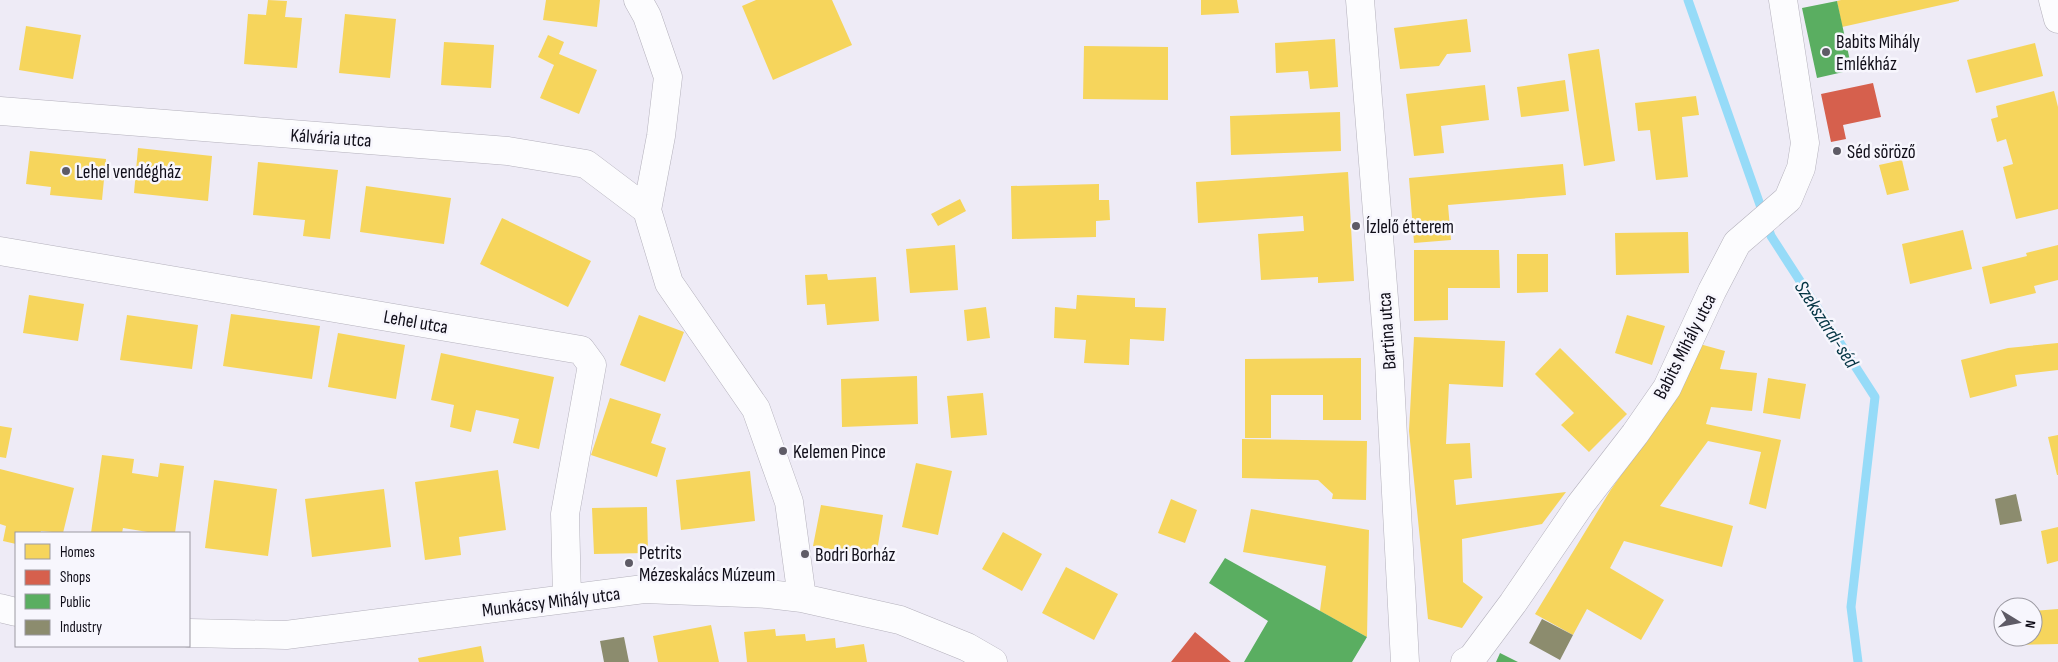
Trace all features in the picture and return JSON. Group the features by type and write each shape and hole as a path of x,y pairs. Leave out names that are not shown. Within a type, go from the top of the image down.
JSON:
{"street":[{"path":"638,0 647,16 668,77 661,136 646,210 669,284 756,409 789,502 802,598"},
{"name":"Bartina utca","path":"1360,0 1389,361 1405,662"},
{"name":"Babits Mihály utca","path":"1465,662 1472,658 1513,603 1580,505 1635,434 1666,388 1737,243 1788,200 1801,168 1805,143 1783,0"},
{"path":"2053,0 2058,19"},
{"name":"Kálvária utca","path":"0,111 508,151 586,164 646,210"},
{"name":"Lehel utca","path":"0,251 582,350 592,365 565,514 567,598"},
{"name":"Munkácsy Mihály utca","path":"190,633 286,636 644,589 768,594 802,598 900,620 967,647 993,662"},
{"path":"0,608 15,612"}],"building: Homes":[{"path":"268,0 287,1 285,17 302,18 297,68 244,64 248,14 266,15"},
{"path":"546,0 600,0 597,27 543,20"},
{"path":"756,0 832,0 852,45 773,80 742,6"},
{"path":"1201,0 1237,0 1239,13 1201,15"},
{"path":"1837,1 1959,1 1842,27"},
{"path":"345,14 396,19 390,78 339,73"},
{"path":"1467,19 1471,52 1447,54 1439,66 1400,69 1394,28"},
{"path":"26,26 81,35 73,79 19,70"},
{"path":"548,35 564,42 559,54 597,70 579,114 540,98 554,65 538,57"},
{"path":"1335,39 1338,87 1310,89 1308,71 1276,73 1275,43"},
{"path":"444,42 494,45 491,88 441,85"},
{"path":"2035,43 2043,76 1976,93 1967,60"},
{"path":"1084,46 1168,47 1168,100 1083,99"},
{"path":"1599,49 1615,161 1584,166 1568,54"},
{"path":"1565,80 1569,111 1521,117 1517,87"},
{"path":"1485,85 1489,120 1441,126 1444,153 1414,156 1406,94"},
{"path":"2054,91 2058,107 2058,209 2016,219 2003,167 2013,164 2006,139 1997,142 1991,119 1998,117 1996,106"},
{"path":"1696,96 1699,115 1682,117 1688,177 1656,180 1650,130 1638,131 1635,103"},
{"path":"1340,112 1341,151 1231,155 1230,116"},
{"path":"138,148 212,156 208,201 134,193"},
{"name":"Lehel vendégház","path":"30,151 106,159 102,200 50,195 51,187 26,184"},
{"path":"1902,160 1909,190 1887,195 1879,165"},
{"path":"258,162 338,170 330,239 303,236 305,220 253,215"},
{"path":"1563,164 1566,195 1448,205 1451,240 1414,243 1409,178"},
{"path":"1348,172 1354,281 1318,283 1318,277 1261,280 1258,234 1304,231 1303,216 1198,223 1196,182"},
{"path":"1099,184 1099,200 1109,200 1110,220 1096,221 1096,237 1012,239 1011,186"},
{"path":"366,186 451,198 444,244 360,232"},
{"path":"960,199 966,211 938,226 931,214"},
{"path":"502,218 591,261 568,307 480,264"},
{"path":"1963,230 1972,269 1910,284 1902,244"},
{"path":"1688,232 1689,273 1616,275 1615,233"},
{"path":"955,245 958,290 910,293 906,249"},
{"path":"2058,245 2058,280 2034,286 2036,293 1990,304 1982,267 2027,256 2026,253"},
{"path":"1414,250 1499,250 1500,288 1448,288 1448,320 1414,321"},
{"path":"1517,254 1548,254 1548,292 1517,293"},
{"path":"827,274 828,280 876,277 879,321 827,325 825,304 807,305 805,275"},
{"path":"29,295 84,304 78,341 23,333"},
{"path":"1077,295 1135,298 1135,307 1166,308 1164,341 1130,339 1129,365 1084,363 1086,340 1054,338 1055,307 1076,309"},
{"path":"986,307 990,338 967,341 964,310"},
{"path":"231,314 320,326 312,379 223,366"},
{"path":"127,315 198,325 192,369 120,360"},
{"path":"639,315 684,332 665,382 620,365"},
{"path":"1627,315 1665,326 1652,365 1615,353"},
{"path":"338,333 405,345 396,399 328,387"},
{"path":"1414,337 1505,341 1503,387 1449,384 1446,444 1470,443 1472,478 1454,480 1456,505 1566,492 1542,524 1462,539 1463,582 1483,597 1462,628 1428,619 1409,431"},
{"path":"1696,343 1725,351 1720,369 1757,373 1752,411 1711,407 1706,424 1781,440 1766,509 1749,504 1761,452 1708,441 1660,506 1733,526 1722,567 1624,541 1610,568 1664,600 1641,640 1587,609 1573,635 1535,614 1610,491 1662,416"},
{"path":"2058,343 2058,370 2015,375 2017,386 1970,398 1961,360 2008,348"},
{"path":"1560,348 1627,414 1589,452 1561,425 1574,413 1535,374"},
{"path":"441,353 554,377 539,449 513,443 519,419 476,410 471,432 450,427 454,405 431,400"},
{"path":"1361,358 1361,420 1323,420 1323,395 1271,395 1271,438 1245,438 1245,359"},
{"path":"917,376 918,424 842,427 841,379"},
{"path":"1768,378 1806,384 1800,419 1763,413"},
{"path":"983,393 987,435 951,438 947,396"},
{"path":"610,398 661,414 651,443 666,448 657,477 591,455"},
{"path":"0,426 12,428 6,458 0,457"},
{"path":"2058,435 2058,475 2057,475 2048,437"},
{"path":"1242,439 1367,441 1366,500 1332,499 1333,494 1318,480 1242,478"},
{"path":"102,455 134,459 132,473 158,477 160,463 184,466 175,532 148,532 123,528 122,532 91,532"},
{"path":"916,463 952,471 938,535 902,527"},
{"path":"0,469 74,488 63,532 15,532 15,544 3,541 6,526 0,524"},
{"path":"498,470 506,530 459,537 461,555 425,560 415,482"},
{"path":"750,471 755,521 681,530 676,480"},
{"path":"214,480 277,489 268,556 205,548"},
{"path":"384,489 391,547 312,557 305,499"},
{"path":"1171,499 1197,510 1185,543 1158,533"},
{"path":"821,505 883,515 876,557 813,546"},
{"path":"647,507 648,553 594,554 592,508"},
{"path":"1251,509 1369,530 1367,637 1320,611 1326,566 1243,552"},
{"path":"2058,527 2058,561 2047,564 2041,531"},
{"path":"1003,532 1042,554 1022,591 982,569"},
{"path":"1066,567 1118,594 1094,640 1042,613"},
{"path":"2058,609 2058,644 2043,644 2043,610"},
{"path":"711,625 719,662 658,662 653,636"},
{"path":"775,629 776,636 805,634 806,641 835,638 836,648 864,644 867,662 747,662 744,632"},
{"path":"481,646 484,662 419,662 418,658"}],"building: Shops":[{"path":"1873,83 1881,117 1843,125 1846,139 1831,142 1821,94"},
{"path":"1195,632 1231,662 1171,662"}],"building: Public":[{"path":"1837,1 1852,70 1817,78 1802,8"},
{"path":"1225,558 1367,637 1352,662 1244,662 1268,621 1209,583"},
{"path":"1500,653 1518,662 1496,662"}],"building: Industry":[{"path":"2016,494 2022,521 2000,525 1995,499"},
{"path":"1542,619 1573,635 1560,660 1529,643"},
{"path":"624,637 629,662 604,662 600,641"}],"waterway":[{"name":"Szekszárdi-séd","path":"1688,0 1771,236 1875,397 1851,607 1858,662"}],"place":[{"name":"Babits Mihály Emlékház","path":"1826,52"},
{"name":"Séd söröző","path":"1837,151"},
{"name":"Lehel vendégház","path":"66,171"},
{"name":"Ízlelő étterem","path":"1356,226"},
{"name":"Kelemen Pince","path":"783,451"},
{"name":"Bodri Borház","path":"805,554"},
{"name":"Petrits Mézeskalács Múzeum","path":"629,563"}]}
